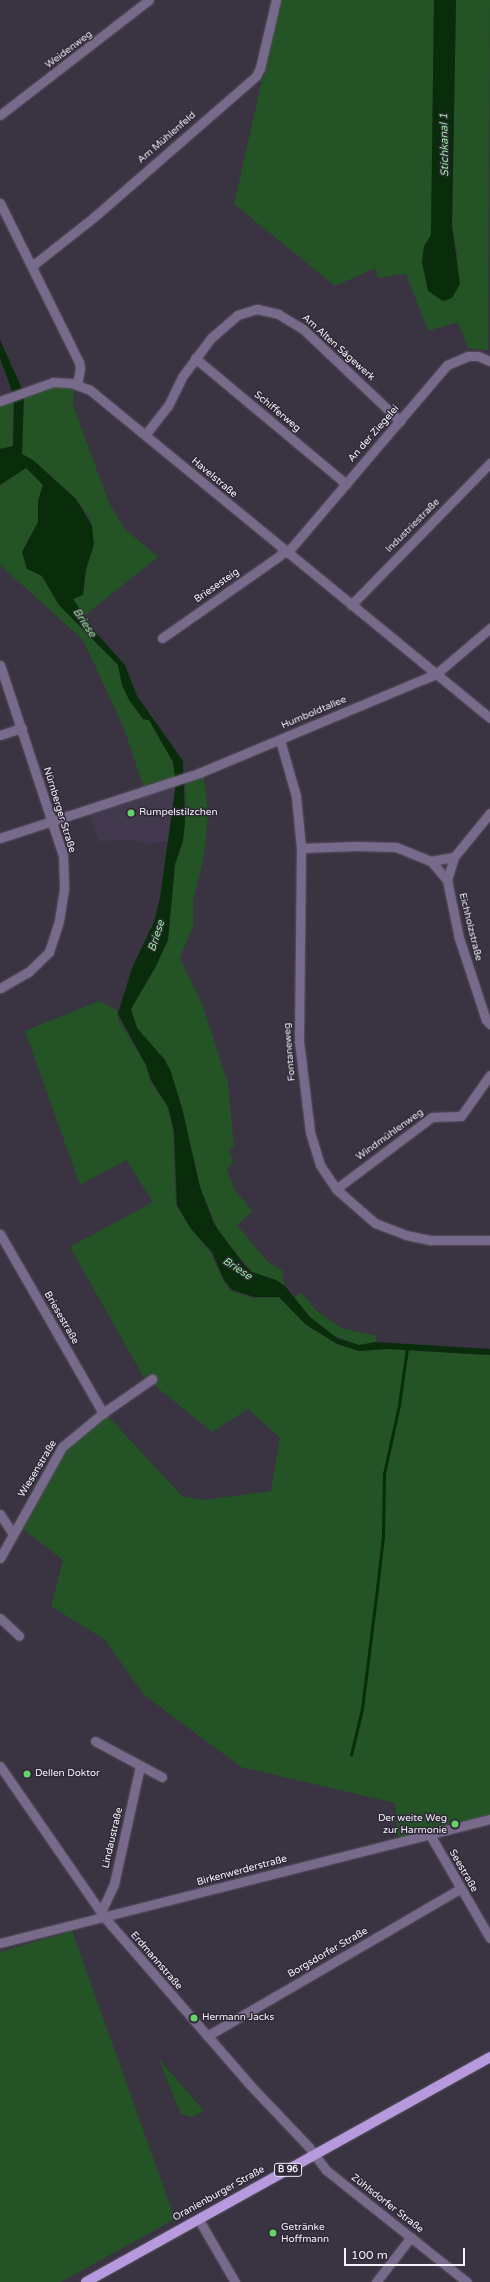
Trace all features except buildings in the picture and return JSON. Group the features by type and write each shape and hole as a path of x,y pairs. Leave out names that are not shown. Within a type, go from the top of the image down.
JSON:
{"main road":[{"name":"Oranienburger Straße","path":"86,2282 490,2057"}],"street":[{"name":"Weidenweg","path":"0,115 149,0"},
{"name":"Am Mühlenfeld","path":"32,266 94,218 256,76 260,68 276,0"},
{"path":"0,203 78,362 80,369 77,385"},
{"name":"Am Alten Sägewerk","path":"145,435 168,406 195,358 211,338 237,314 257,309 267,310 278,314 303,329 400,421"},
{"name":"An der Ziegelei","path":"286,551 451,362 468,356 478,356 490,361"},
{"name":"Schifferweg","path":"195,358 346,484"},
{"name":"Havelstraße","path":"0,401 53,382 77,385 90,390 490,718"},
{"name":"Industriestraße","path":"351,604 490,463"},
{"name":"Briesesteig","path":"162,638 286,551"},
{"name":"Humboldtallee","path":"53,822 199,773 436,674 490,628"},
{"name":"Nürnberger Straße","path":"0,665 63,855 64,889 59,921 49,952 28,972 0,988"},
{"path":"0,735 22,728"},
{"name":"Fontaneweg","path":"280,740 296,796 301,848 298,1004 301,1055 310,1132 320,1165 336,1189 376,1223 406,1235 436,1240 490,1240"},
{"name":"Eichholzstraße","path":"490,813 454,856 447,880 459,938 486,1020 490,1024"},
{"path":"0,838 53,822"},
{"name":"Eichholzstraße","path":"301,848 356,846 396,848 431,861 447,880"},
{"path":"431,861 454,856"},
{"name":"Windmühlenweg","path":"336,1189 432,1117 461,1116 490,1075"},
{"name":"Briesestraße","path":"0,1234 103,1413"},
{"name":"Wiesenstraße","path":"0,1558 62,1447 103,1413 152,1379"},
{"path":"0,1514 13,1534"},
{"path":"0,1618 19,1636"},
{"path":"95,1741 162,1777"},
{"name":"Erdmannstraße","path":"0,1766 103,1915 207,2036 314,2155"},
{"name":"Lindaustraße","path":"103,1915 114,1884 140,1766"},
{"name":"Birkenwerderstraße","path":"0,1943 103,1915 490,1819"},
{"name":"Seestraße","path":"430,1834 490,1938"},
{"name":"Borgsdorfer Straße","path":"207,2036 461,1888"},
{"name":"Zühlsdorfer Straße","path":"314,2155 326,2170 467,2282"},
{"path":"199,2220 235,2282"},
{"path":"376,2282 411,2237"}],"shaded area":[{"path":"280,0 434,0 431,235 428,241 458,258 452,226 456,0 490,0 488,350 468,348 458,322 428,331 406,274 378,278 375,268 335,286 234,204"},
{"path":"44,386 74,386 73,405 109,503 125,529 158,557 84,616 73,599 89,562 92,526 89,517 76,499 33,460 22,454 24,393"},
{"path":"14,397 13,446 0,449 0,402"},
{"path":"26,468 43,485 38,501 38,522 22,552 27,568 42,576 59,605 118,665 122,685 143,719 149,720 173,762 176,780 145,791 123,726 83,640 0,565 0,485"},
{"path":"203,769 208,815 204,857 193,900 193,926 180,958 203,1006 228,1084 234,1146 229,1150 233,1162 227,1170 236,1192 253,1211 237,1225 267,1261 284,1272 282,1278 285,1286 276,1280 252,1272 219,1232 200,1187 182,1108 137,1028 131,1009 168,940 175,864 183,841 186,780"},
{"name":"Rumpelstilzchen","path":"176,783 169,841 151,844 129,840 98,841 90,812"},
{"path":"99,1001 117,1010 118,1019 146,1065 150,1081 168,1107 173,1131 176,1205 191,1229 211,1253 223,1280 231,1291 254,1298 279,1297 312,1329 359,1351 387,1349 490,1355 490,1817 398,1842 395,1803 241,1767 144,1695 105,1640 51,1606 63,1560 23,1529 65,1450 106,1414 182,1496 203,1500 271,1491 280,1438 248,1409 212,1432 143,1376 70,1247 153,1202 126,1160 80,1185 25,1031"},
{"path":"301,1292 318,1312 341,1328 376,1336 376,1342 359,1345 327,1333 305,1313 294,1298"},
{"path":"72,1931 175,2219 61,2282 0,2282 0,1952"},
{"path":"158,2058 204,2111 192,2117 181,2114"}],"water":[{"name":"Stichkanal 1","path":"434,0 456,0 452,226 460,284 452,298 443,301 428,291 422,262 424,246 431,235"},
{"name":"Briese","path":"0,340 24,393 22,454 33,460 76,499 92,526 94,545 86,569 83,595 73,599 96,633 125,665 137,696 183,761 185,821 183,841 175,864 168,940 155,968 131,1009 137,1028 165,1060 171,1072 182,1108 200,1187 214,1224 245,1266 252,1272 276,1280 285,1286 310,1317 337,1338 359,1345 376,1342 490,1349 490,1355 387,1349 359,1351 337,1344 305,1324 279,1297 254,1297 232,1290 224,1280 212,1252 191,1229 177,1205 174,1131 168,1107 151,1080 146,1065 118,1014 132,968 154,922 160,898 176,783 173,762 149,720 143,719 129,700 122,685 118,665 59,605 42,576 27,569 22,552 38,522 38,501 43,485 26,468 0,485 0,449 13,446 14,397 0,358"}],"waterway":[{"path":"351,1755 362,1709 377,1589 383,1536 384,1474 399,1405 407,1349"}],"place":[{"name":"Rumpelstilzchen","path":"131,813"},
{"name":"Dellen Doktor","path":"27,1774"},
{"name":"Der weite Weg zur Harmonie","path":"455,1824"},
{"name":"Hermann Jacks","path":"194,2018"},
{"name":"Getränke Hoffmann","path":"273,2233"}]}
